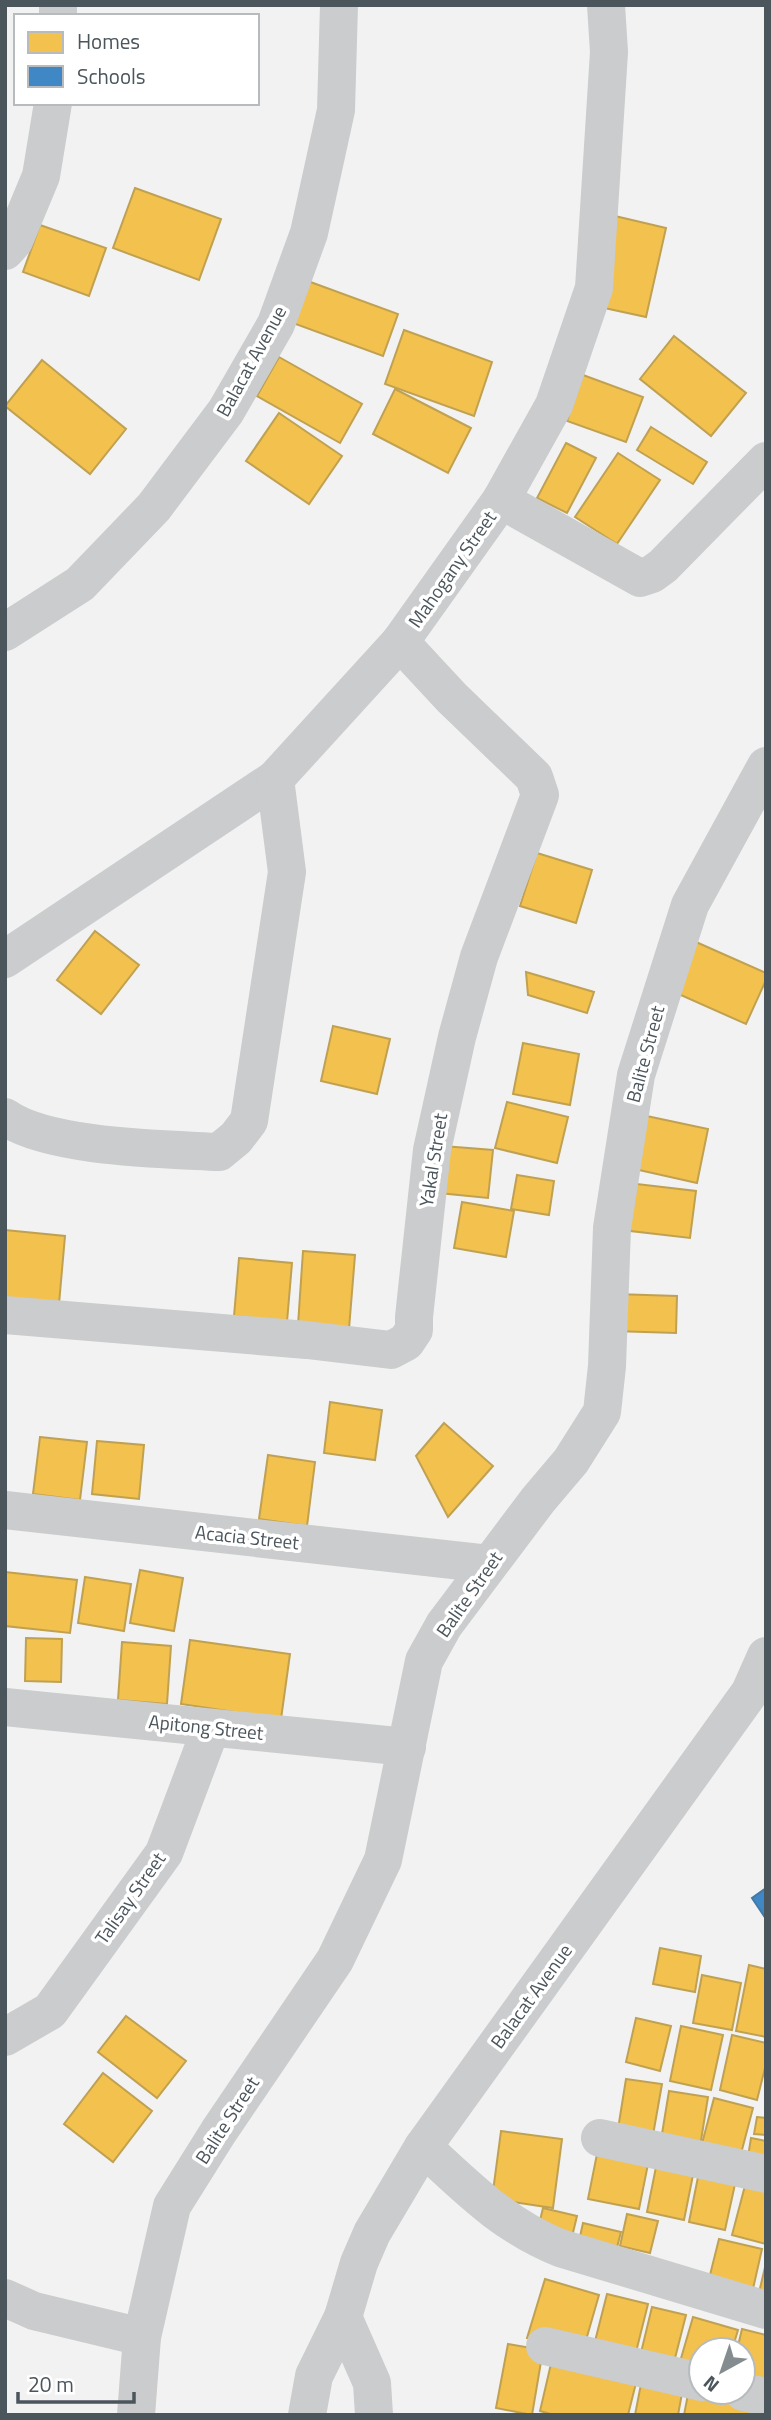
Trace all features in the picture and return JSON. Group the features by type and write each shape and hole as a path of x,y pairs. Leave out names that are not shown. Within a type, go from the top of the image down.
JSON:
{"street":[{"name":"Balacat Avenue","path":"5,632 80,584 153,507 226,411 276,324 309,233 337,110 339,5"},
{"name":"Mahogany Street","path":"5,959 275,779 400,642 501,500 554,405 594,288 609,52 606,5"},
{"path":"5,251 14,241 41,176 53,105"},
{"path":"501,500 640,578 663,566 766,461"},
{"name":"Yakal Street","path":"5,1315 307,1340 391,1350 406,1342 414,1330 432,1150 457,1037 479,957 540,794 534,778 452,698 400,642"},
{"name":"Balite Street","path":"136,2415 142,2337 172,2206 219,2130 335,1960 383,1860 424,1661 444,1625 538,1500 571,1461 602,1412 607,1366 612,1228 636,1075 690,905 766,766"},
{"path":"5,1117 55,1137 130,1147 219,1152 236,1138 249,1121 287,872 275,779"},
{"name":"Acacia Street","path":"5,1510 489,1564"},
{"name":"Balacat Avenue","path":"307,2415 314,2376 343,2317 359,2263 372,2233 423,2147 758,1685 766,1656"},
{"name":"Apitong Street","path":"5,1707 407,1746"},
{"name":"Talisay Street","path":"5,2037 50,2011 164,1853 211,1728"},
{"path":"600,2138 766,2174"},
{"path":"423,2147 505,2220 534,2238 560,2249 766,2310"},
{"path":"5,2298 34,2311 142,2337"},
{"path":"343,2317 372,2383 374,2415"},
{"path":"545,2346 687,2379"}],"building: Homes":[{"path":"135,188 221,219 199,280 113,248"},
{"path":"615,216 666,228 646,317 595,306"},
{"path":"40,225 106,248 89,296 23,272"},
{"path":"305,280 398,314 383,356 290,322"},
{"path":"404,330 492,362 474,416 385,384"},
{"path":"674,336 746,393 711,436 640,379"},
{"path":"279,357 362,404 340,443 257,396"},
{"path":"42,360 126,429 90,474 5,406"},
{"path":"583,375 643,397 626,442 567,421"},
{"path":"395,389 471,428 448,473 373,434"},
{"path":"279,413 342,456 309,504 246,461"},
{"path":"651,427 707,462 693,484 637,450"},
{"path":"566,443 596,458 567,513 537,498"},
{"path":"618,453 660,480 617,544 575,517"},
{"path":"537,853 592,870 576,923 520,906"},
{"path":"95,931 139,965 101,1014 57,980"},
{"path":"696,942 766,973 766,980 746,1024 674,992"},
{"path":"526,972 594,992 587,1013 528,995"},
{"path":"333,1026 390,1039 377,1094 321,1081"},
{"path":"523,1043 579,1054 570,1105 513,1094"},
{"path":"507,1102 568,1117 557,1163 495,1148"},
{"path":"642,1115 708,1129 697,1183 630,1168"},
{"path":"443,1146 493,1150 488,1198 439,1193"},
{"path":"517,1175 554,1181 549,1215 511,1209"},
{"path":"628,1183 696,1191 690,1238 622,1230"},
{"path":"462,1202 514,1211 506,1257 454,1248"},
{"path":"5,1230 65,1236 59,1304 5,1299"},
{"path":"303,1251 355,1255 349,1329 298,1325"},
{"path":"239,1258 292,1263 287,1322 234,1316"},
{"path":"615,1294 677,1296 676,1333 613,1331"},
{"path":"330,1402 382,1410 375,1460 324,1453"},
{"path":"444,1423 493,1466 448,1517 416,1456"},
{"path":"40,1437 87,1442 80,1500 33,1494"},
{"path":"97,1441 144,1445 139,1499 92,1494"},
{"path":"268,1455 315,1462 307,1526 259,1519"},
{"path":"140,1570 183,1578 174,1631 130,1623"},
{"path":"5,1572 77,1580 70,1633 5,1626"},
{"path":"85,1577 131,1584 124,1631 78,1623"},
{"path":"26,1638 62,1639 61,1682 25,1681"},
{"path":"190,1640 290,1654 281,1719 181,1704"},
{"path":"122,1642 171,1646 167,1704 118,1700"},
{"path":"660,1948 701,1956 695,1992 653,1984"},
{"path":"749,1965 766,1969 766,2037 736,2031"},
{"path":"702,1975 741,1983 732,2030 693,2023"},
{"path":"126,2016 186,2061 157,2098 98,2052"},
{"path":"636,2018 671,2026 660,2071 626,2062"},
{"path":"681,2026 723,2035 711,2090 670,2081"},
{"path":"732,2035 766,2043 766,2064 757,2100 720,2090"},
{"path":"103,2073 152,2111 113,2162 64,2124"},
{"path":"626,2079 662,2084 653,2135 618,2129"},
{"path":"669,2091 708,2097 699,2153 660,2146"},
{"path":"714,2098 753,2108 738,2165 699,2155"},
{"path":"757,2117 766,2118 766,2135 754,2134"},
{"path":"501,2131 562,2139 553,2208 492,2199"},
{"path":"751,2138 766,2141 766,2172 746,2169"},
{"path":"599,2144 650,2154 639,2209 588,2199"},
{"path":"658,2157 695,2165 684,2220 647,2212"},
{"path":"700,2167 737,2175 725,2230 689,2222"},
{"path":"747,2178 766,2183 766,2244 732,2235"},
{"path":"543,2208 577,2216 570,2245 536,2237"},
{"path":"627,2214 658,2221 650,2253 620,2246"},
{"path":"583,2223 621,2232 614,2259 577,2250"},
{"path":"719,2239 762,2249 750,2302 706,2291"},
{"path":"766,2263 766,2303 757,2301"},
{"path":"545,2279 599,2295 582,2354 527,2338"},
{"path":"607,2294 648,2304 633,2364 592,2353"},
{"path":"652,2307 686,2315 671,2374 638,2365"},
{"path":"693,2317 738,2330 736,2336 687,2336"},
{"path":"742,2329 766,2335 766,2394 757,2392 757,2336 740,2336"},
{"path":"687,2338 687,2375 677,2372"},
{"path":"508,2344 543,2350 532,2415 496,2408"},
{"path":"554,2351 639,2371 628,2415 554,2415 540,2411"},
{"path":"642,2379 683,2388 678,2415 635,2415"},
{"path":"687,2399 687,2406 766,2406 766,2415 684,2415"}],"building: Schools":[{"path":"766,1888 766,1919 752,1898"}]}
